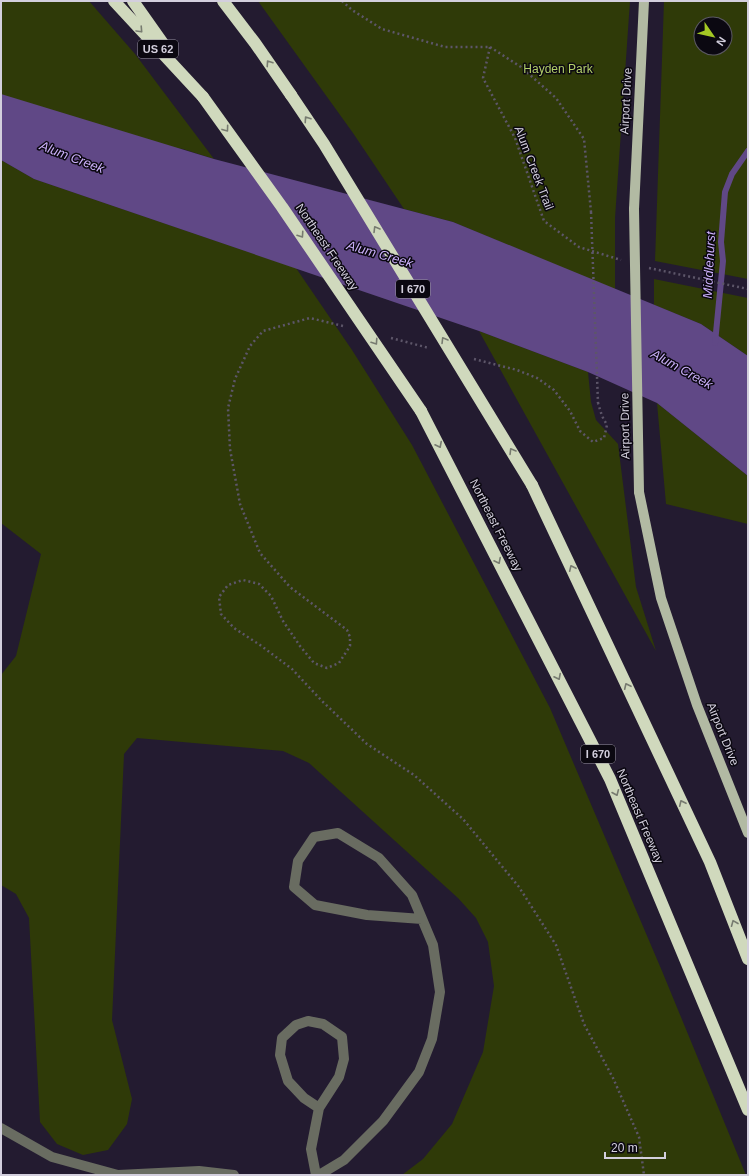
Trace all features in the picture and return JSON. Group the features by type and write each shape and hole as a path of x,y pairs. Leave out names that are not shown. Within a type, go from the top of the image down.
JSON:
{"highway":[{"name":"US 62","path":"114,1 203,97"},
{"name":"Northeast Freeway","path":"132,1 282,207 421,410 610,779 748,1110"},
{"name":"I 670","path":"223,1 255,43 324,144 532,485 710,862 748,959"}],"main road":[{"name":"Airport Drive","path":"644,1 634,209 639,492 661,598 697,705 748,833"}],"lane":[{"path":"319,1175 344,1160 383,1121 419,1072 432,1039 440,992 433,945 412,895 379,858 338,833 314,837 298,861 294,887 315,905 367,915 422,919"},
{"path":"316,1175 311,1150 319,1108 339,1077 344,1059 342,1037 322,1024 308,1022 296,1025 282,1038 280,1055 288,1081 304,1098 319,1108"},
{"path":"1,1128 52,1157 118,1175 199,1170 234,1175"}],"path":[{"path":"342,1 352,10 382,29 445,47 490,47 521,68 556,98 584,139 591,212 598,403 602,416 607,425 604,438 593,442 580,431 570,411 554,390 537,378 517,370 471,359"},
{"name":"Alum Creek Trail","path":"490,47 483,78 515,138 544,221 579,247 623,260"},
{"path":"645,267 748,289"},
{"path":"348,328 310,318 263,331 250,346 235,379 228,408 230,449 240,504 260,553 290,587 346,630 350,637 350,646 339,663 327,668 314,663 283,622 271,596 259,584 243,580 228,585 219,597 221,614 234,628 292,669 322,702 367,744 414,775 457,814 519,887 556,945 584,1024 613,1078 639,1137 644,1175"},
{"path":"387,337 433,349"}],"green space":[{"path":"1,1 89,1 135,54 214,159 183,149 1,129"},
{"name":"Hayden Park","path":"258,1 630,1 615,218 615,290 453,222 404,209 353,133"},
{"path":"664,1 748,1 748,279 655,261"},
{"path":"1,160 34,179 296,268 352,350 412,445 550,708 662,971 746,1175 402,1175 423,1159 452,1124 483,1052 494,986 488,942 476,918 458,898 309,763 283,751 137,738 124,754 112,1020 132,1099 127,1124 108,1150 83,1155 57,1144 40,1122 29,918 16,894 1,885 1,675 16,656 41,554 1,523"},
{"path":"654,279 748,298 748,356 701,324 654,305"},
{"path":"479,331 588,372 591,402 596,420 618,444 636,587 656,651"},
{"path":"657,403 748,476 748,524 666,504"}],"water":[{"name":"Alum Creek","path":"1,94 214,159 453,222 701,324 748,356 748,476 657,403 588,372 479,331 34,179 1,160"}],"waterway":[{"name":"Middlehurst","path":"715,343 723,261 721,242 725,192 732,174 748,151"}]}
